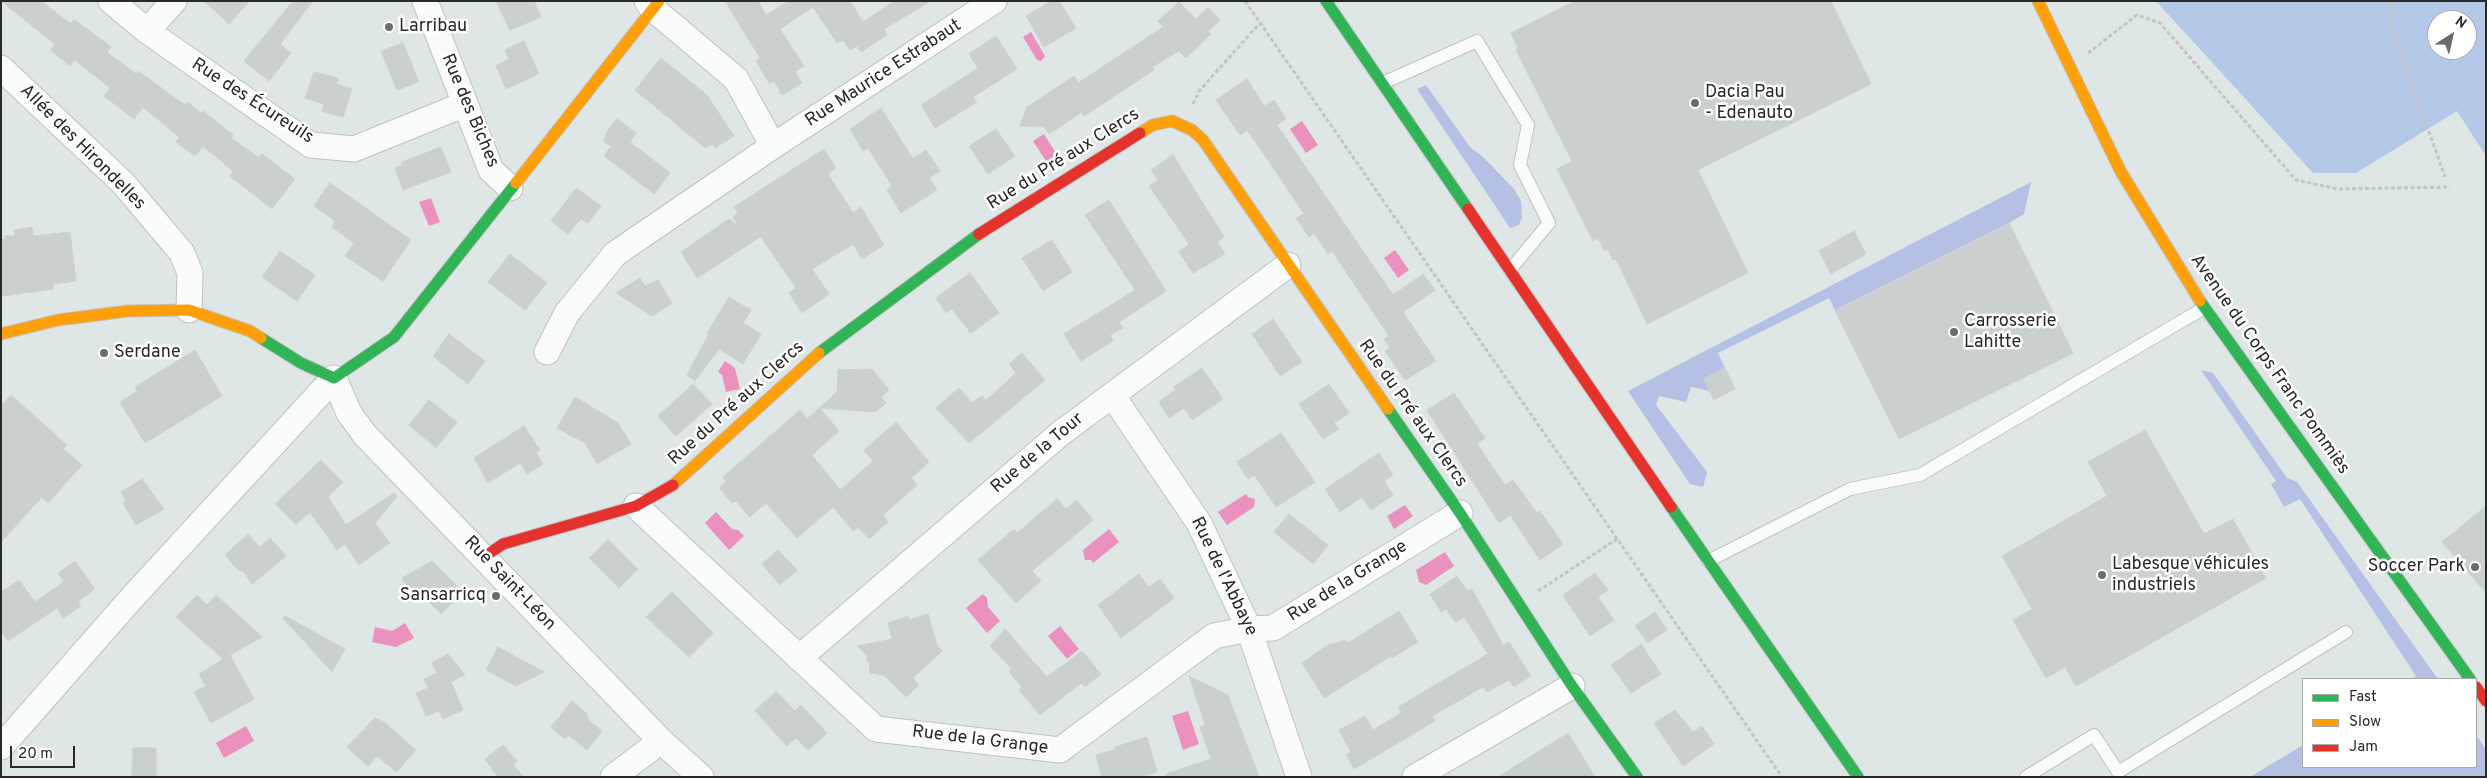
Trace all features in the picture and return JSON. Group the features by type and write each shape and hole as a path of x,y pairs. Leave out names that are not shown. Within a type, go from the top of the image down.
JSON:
{"street":[{"name":"Rue des Écureuils","path":"111,1 147,31 311,145 354,149 463,105"},
{"path":"147,31 174,1"},
{"name":"Rue des Biches","path":"424,1 463,105 490,170 510,188"},
{"name":"Rue Maurice Estrabaut","path":"547,352 567,313 615,254 773,146 994,1"},
{"path":"1326,1 1708,561 1858,777"},
{"name":"Avenue du Corps Franc Pommiès","path":"2038,1 2121,172 2204,308 2469,678"},
{"path":"1,747 130,600 334,378 394,337 653,3 736,79 773,146"},
{"name":"Allée des Hirondelles","path":"1,68 122,183 182,253 190,273 189,310"},
{"name":"Rue du Pré aux Clercs","path":"484,557 503,544 636,506 669,488 814,357 979,234 1153,125 1172,121 1181,124 1203,140 1460,513 1572,686 1636,777"},
{"name":"Rue de la Tour","path":"800,658 1060,434 1288,265"},
{"path":"1,334 58,320 128,310 189,310 250,331 302,363 334,378"},
{"name":"Rue Saint-Léon","path":"334,378 349,413 365,436 661,741 701,777"},
{"name":"Rue de l'Abbaye","path":"1112,395 1199,523 1250,629 1299,777"},
{"name":"Rue de la Grange","path":"636,506 876,729 1060,750 1214,636 1250,629 1272,628 1460,513"},
{"path":"1415,777 1572,686"},
{"path":"2477,688 2486,701"},
{"path":"613,777 661,741"}],"lane":[{"path":"1383,83 1478,40 1528,125 1520,165 1549,223 1510,270"},
{"path":"1708,561 1850,489 1920,475 2204,308"},
{"path":"2026,777 2094,735 2118,772 2346,632"}],"path":[{"path":"1245,1 1259,24 1782,777"},
{"path":"2388,1 2397,41 2445,177"},
{"path":"2070,66 2137,15 2160,23 2296,180 2338,189 2450,187"},
{"path":"1181,124 1200,90 1259,24"},
{"path":"1518,603 1617,539"}],"shaded area":[{"path":"2156,1 2486,1 2486,156 2457,111 2356,173 2313,173"},
{"path":"1031,32 1045,56 1041,61 1037,60 1023,37"},
{"path":"1426,85 1470,147 1483,157 1514,189 1521,201 1522,217 1519,225 1510,228 1417,89"},
{"path":"1302,121 1318,145 1306,153 1290,129"},
{"path":"1044,134 1057,155 1046,161 1033,141"},
{"path":"2031,182 2024,214 2009,223 1835,310 1829,298 1718,353 1725,368 1704,379 1710,391 1691,387 1686,402 1659,396 1656,405 1707,472 1703,487 1690,484 1628,391"},
{"path":"431,198 440,222 429,226 419,202"},
{"path":"1395,250 1409,270 1398,278 1384,258"},
{"path":"725,361 735,368 740,389 726,392 722,375 718,372"},
{"path":"2201,370 2213,373 2287,478 2297,482 2437,678 2413,678 2416,676 2300,499 2284,507 2271,484 2276,481"},
{"path":"1246,494 1248,497 1255,499 1254,507 1227,525 1218,512"},
{"path":"1405,505 1413,516 1394,529 1387,516"},
{"path":"716,512 732,529 738,530 744,536 729,550 705,523"},
{"path":"1109,529 1119,542 1093,563 1091,560 1085,560 1083,550"},
{"path":"1445,552 1454,566 1426,585 1419,582 1416,570"},
{"path":"983,594 987,598 988,607 1000,621 987,633 966,608"},
{"path":"405,623 414,638 396,647 372,642 375,627 392,631"},
{"path":"1060,626 1079,649 1067,659 1048,636"},
{"path":"1188,711 1199,744 1183,750 1172,716"},
{"path":"246,726 254,741 224,758 216,743"},
{"path":"2477,736 2486,750 2486,777 2250,777 2302,746 2302,768 2477,768"}],"building":[{"path":"1,1 41,1 71,24 74,19 111,47 107,52 136,74 138,71 185,105 187,102 201,113 203,111 233,135 231,138 259,158 262,154 295,179 272,209 230,176 233,171 203,146 195,156 176,142 179,137 143,107 134,119 104,96 110,88 75,60 70,66 51,50 55,44"},
{"path":"204,1 250,1 229,24"},
{"path":"293,1 313,1 280,44 291,53 269,81 244,61"},
{"path":"496,1 534,1 541,17 510,30"},
{"path":"725,1 758,1 766,15 789,1 850,1 863,22 894,1 931,1 884,29 887,35 861,52 857,46 850,50 843,40 837,43 813,7 780,29 804,66 795,72 802,83 782,95 774,81 769,83 756,61 760,58"},
{"path":"1051,1 1059,1 1076,28 1044,47 1026,16"},
{"path":"1575,1 1831,1 1871,84 1698,170 1748,273 1647,324 1616,259 1613,260 1608,249 1604,251 1598,238 1593,241 1557,169 1572,161 1516,50 1518,48 1511,33"},
{"path":"1179,2 1196,19 1208,7 1220,20 1208,31 1211,34 1186,58 1179,51 1152,67 1154,70 1084,116 1082,112 1049,134 1045,127 1020,126 1027,107 1074,76 1078,83 1163,27 1158,21"},
{"path":"996,36 1017,69 973,97 977,102 935,128 921,105 978,68 969,54"},
{"path":"524,41 539,74 506,89 496,66 509,59 505,50"},
{"path":"403,43 419,82 397,90 381,51"},
{"path":"661,58 707,95 734,136 715,148 712,144 705,148 635,90"},
{"path":"314,72 338,78 336,84 352,89 343,117 322,111 324,104 305,98"},
{"path":"1247,79 1264,106 1274,100 1286,119 1277,125 1393,295 1423,274 1435,290 1403,312 1436,361 1405,380 1385,351 1390,348 1384,339 1389,336 1332,251 1328,254 1314,233 1309,237 1296,218 1304,214 1270,163 1247,130 1240,135 1216,100"},
{"path":"881,108 913,159 926,150 940,171 929,178 937,190 901,213 887,190 892,186 868,148 863,151 850,129"},
{"path":"617,119 636,133 630,142 670,173 654,194 604,156 611,146 604,142 607,131"},
{"path":"996,129 1015,156 988,174 969,146"},
{"path":"441,147 451,172 403,190 395,168 402,165 402,162"},
{"path":"824,149 836,168 828,174 853,213 861,207 884,245 862,259 853,244 812,269 829,294 802,313 789,293 796,288 761,237 763,235 697,278 681,252 729,219 739,227 733,217 738,213 734,207"},
{"path":"1173,155 1224,237 1217,242 1225,254 1193,273 1179,252 1189,244 1149,186 1158,180 1151,170"},
{"path":"330,183 411,240 383,281 345,256 354,243 332,227 335,221 314,206"},
{"path":"576,188 601,206 588,223 581,219 568,234 551,221"},
{"path":"1109,200 1166,291 1119,322 1123,328 1110,335 1113,341 1081,361 1064,334 1135,290 1085,215"},
{"path":"2009,223 2073,353 1899,439 1835,310"},
{"path":"32,227 33,236 70,232 76,281 53,284 53,289 3,296 1,291 1,240 6,239 5,236 15,236 14,230"},
{"path":"1854,231 1866,254 1831,274 1819,251"},
{"path":"1052,240 1072,272 1043,291 1022,258"},
{"path":"280,251 315,275 297,301 262,277"},
{"path":"510,254 547,283 525,310 488,282"},
{"path":"970,273 999,313 971,333 952,309 946,313 936,298"},
{"path":"640,278 645,286 658,280 672,303 652,316 616,293"},
{"path":"729,297 751,310 743,323 761,334 743,364 719,349 695,381 687,375 709,334 707,333"},
{"path":"1273,319 1302,362 1280,376 1252,334"},
{"path":"449,334 485,361 468,384 433,356"},
{"path":"195,350 222,396 145,443 120,402 137,391 135,387"},
{"path":"1022,353 1045,380 969,443 936,408 959,388 972,403 982,396 986,400 1016,373 1009,364"},
{"path":"1202,368 1223,399 1192,420 1184,408 1169,418 1159,402 1175,390 1174,387"},
{"path":"1725,368 1735,389 1714,400 1704,379"},
{"path":"872,369 889,390 881,397 886,403 876,412 820,408 839,431 812,455 840,490 873,461 864,450 896,422 929,462 911,478 917,485 883,515 888,522 869,539 858,527 853,531 833,507 797,538 766,503 750,517 736,501 732,503 719,488 726,481 723,477 800,410 807,419 837,392 838,370"},
{"path":"693,384 712,404 676,436 658,416"},
{"path":"1329,384 1349,413 1334,423 1339,429 1323,439 1299,404"},
{"path":"1454,393 1485,438 1477,444 1505,485 1513,480 1537,513 1540,511 1563,544 1540,560 1510,515 1499,523 1427,410"},
{"path":"11,395 67,445 63,449 82,465 48,503 42,497 1,542 1,406"},
{"path":"575,397 618,423 631,444 597,464 585,443 557,428"},
{"path":"429,400 457,422 436,448 409,425"},
{"path":"524,426 540,450 536,452 543,464 527,474 520,463 488,483 474,458"},
{"path":"2145,430 2204,534 2233,519 2266,578 2076,686 2065,667 2046,678 2013,620 2032,609 2002,556 2107,496 2088,462"},
{"path":"1281,433 1315,482 1276,507 1254,475 1248,479 1237,462"},
{"path":"1379,453 1393,475 1384,481 1393,495 1371,510 1362,497 1340,512 1325,489"},
{"path":"321,460 343,482 328,497 346,525 394,493 397,496 375,523 390,543 359,565 345,544 337,550 310,512 296,525 275,504"},
{"path":"142,479 164,509 136,525 123,503 126,501 121,492"},
{"path":"1057,499 1066,509 1076,500 1093,520 1032,571 1041,581 1016,603 978,560 1014,529 1017,533"},
{"name":"Soccer Park","path":"2486,506 2486,593 2442,542"},
{"path":"1289,514 1328,545 1313,564 1274,532"},
{"path":"248,534 260,547 270,538 286,556 252,584 242,570 240,572 225,555"},
{"path":"608,539 638,569 619,588 589,558"},
{"path":"778,550 797,570 780,585 762,564"},
{"path":"75,561 95,589 78,601 81,606 63,618 57,608 8,641 1,631 1,592 19,580 35,602 64,582 58,573"},
{"path":"432,561 463,592 441,614 422,595 414,600 402,578"},
{"path":"1595,573 1608,590 1598,597 1614,620 1590,636 1563,595"},
{"path":"1139,574 1148,587 1160,579 1174,598 1121,638 1098,605"},
{"path":"1457,576 1467,591 1472,589 1503,645 1509,642 1531,676 1514,687 1509,680 1487,692 1483,687 1432,716 1435,721 1354,769 1346,755 1351,752 1339,730 1365,716 1373,730 1401,713 1398,707 1488,654 1464,617 1455,622 1446,609 1441,612 1430,594"},
{"path":"672,592 713,633 689,657 646,617"},
{"path":"197,595 207,605 216,595 262,637 223,659 176,617"},
{"path":"1399,611 1418,642 1392,658 1391,656 1324,698 1302,663 1326,646 1345,640 1348,643"},
{"path":"1655,612 1667,630 1648,643 1635,626"},
{"path":"928,614 937,645 942,651 913,678 919,685 906,697 884,675 870,673 869,663 866,659 868,657 857,646 892,639 888,623 908,616 909,620"},
{"path":"285,616 345,649 332,672 283,618"},
{"path":"1005,629 1047,677 1082,651 1101,674 1085,687 1081,683 1040,715 1019,690 1022,687 1009,672 1012,669 990,646"},
{"path":"1641,644 1661,674 1631,693 1611,665"},
{"path":"498,647 544,672 516,686 486,670"},
{"path":"448,654 465,675 451,682 463,710 443,719 439,711 426,716 416,693 428,688 424,679 437,673 432,663"},
{"path":"230,655 254,699 211,723 194,692 206,686 199,674"},
{"path":"1189,676 1228,695 1259,777 1167,777 1166,774 1211,759 1200,727 1205,725"},
{"path":"776,691 795,711 801,705 827,733 808,750 796,738 787,746 755,711"},
{"path":"572,701 587,714 588,720 602,731 587,750 568,735 565,739 551,727"},
{"path":"1675,710 1693,732 1702,726 1714,744 1683,766 1654,723"},
{"path":"375,718 384,722 416,750 396,772 377,756 368,766 347,747"},
{"path":"1568,733 1595,777 1498,777"},
{"path":"1147,737 1157,772 1140,777 1102,777 1096,755 1115,750 1115,747"},
{"path":"503,745 517,761 513,764 523,777 498,777 485,759"},
{"path":"133,748 156,748 156,777 132,777"}],"traffic: fast":[{"path":"1326,1 1468,209"},
{"path":"261,338 301,363 334,378 394,337 516,183"},
{"path":"819,353 979,234"},
{"path":"2200,301 2469,678"},
{"path":"1388,409 1460,513 1572,686 1637,777"},
{"path":"1671,507 1858,777"}],"traffic: slow":[{"path":"516,183 659,1"},
{"path":"2038,1 2121,172 2200,301"},
{"path":"1140,133 1153,125 1172,121 1192,130 1203,140 1388,409"},
{"path":"1,334 58,320 128,311 189,310 250,331 261,338"},
{"path":"673,485 819,353"}],"traffic: jam":[{"path":"979,234 1140,133"},
{"path":"1468,209 1671,507"},
{"path":"484,557 503,544 636,506 673,485"},
{"path":"2477,688 2486,701"}],"place":[{"name":"Larribau","path":"389,27"},
{"name":"Dacia Pau - Edenauto","path":"1695,103"},
{"name":"Carrosserie Lahitte","path":"1954,332"},
{"name":"Serdane","path":"104,353"},
{"name":"Soccer Park","path":"2475,567"},
{"name":"Labesque véhicules industriels","path":"2102,575"},
{"name":"Sansarricq","path":"496,596"}]}
